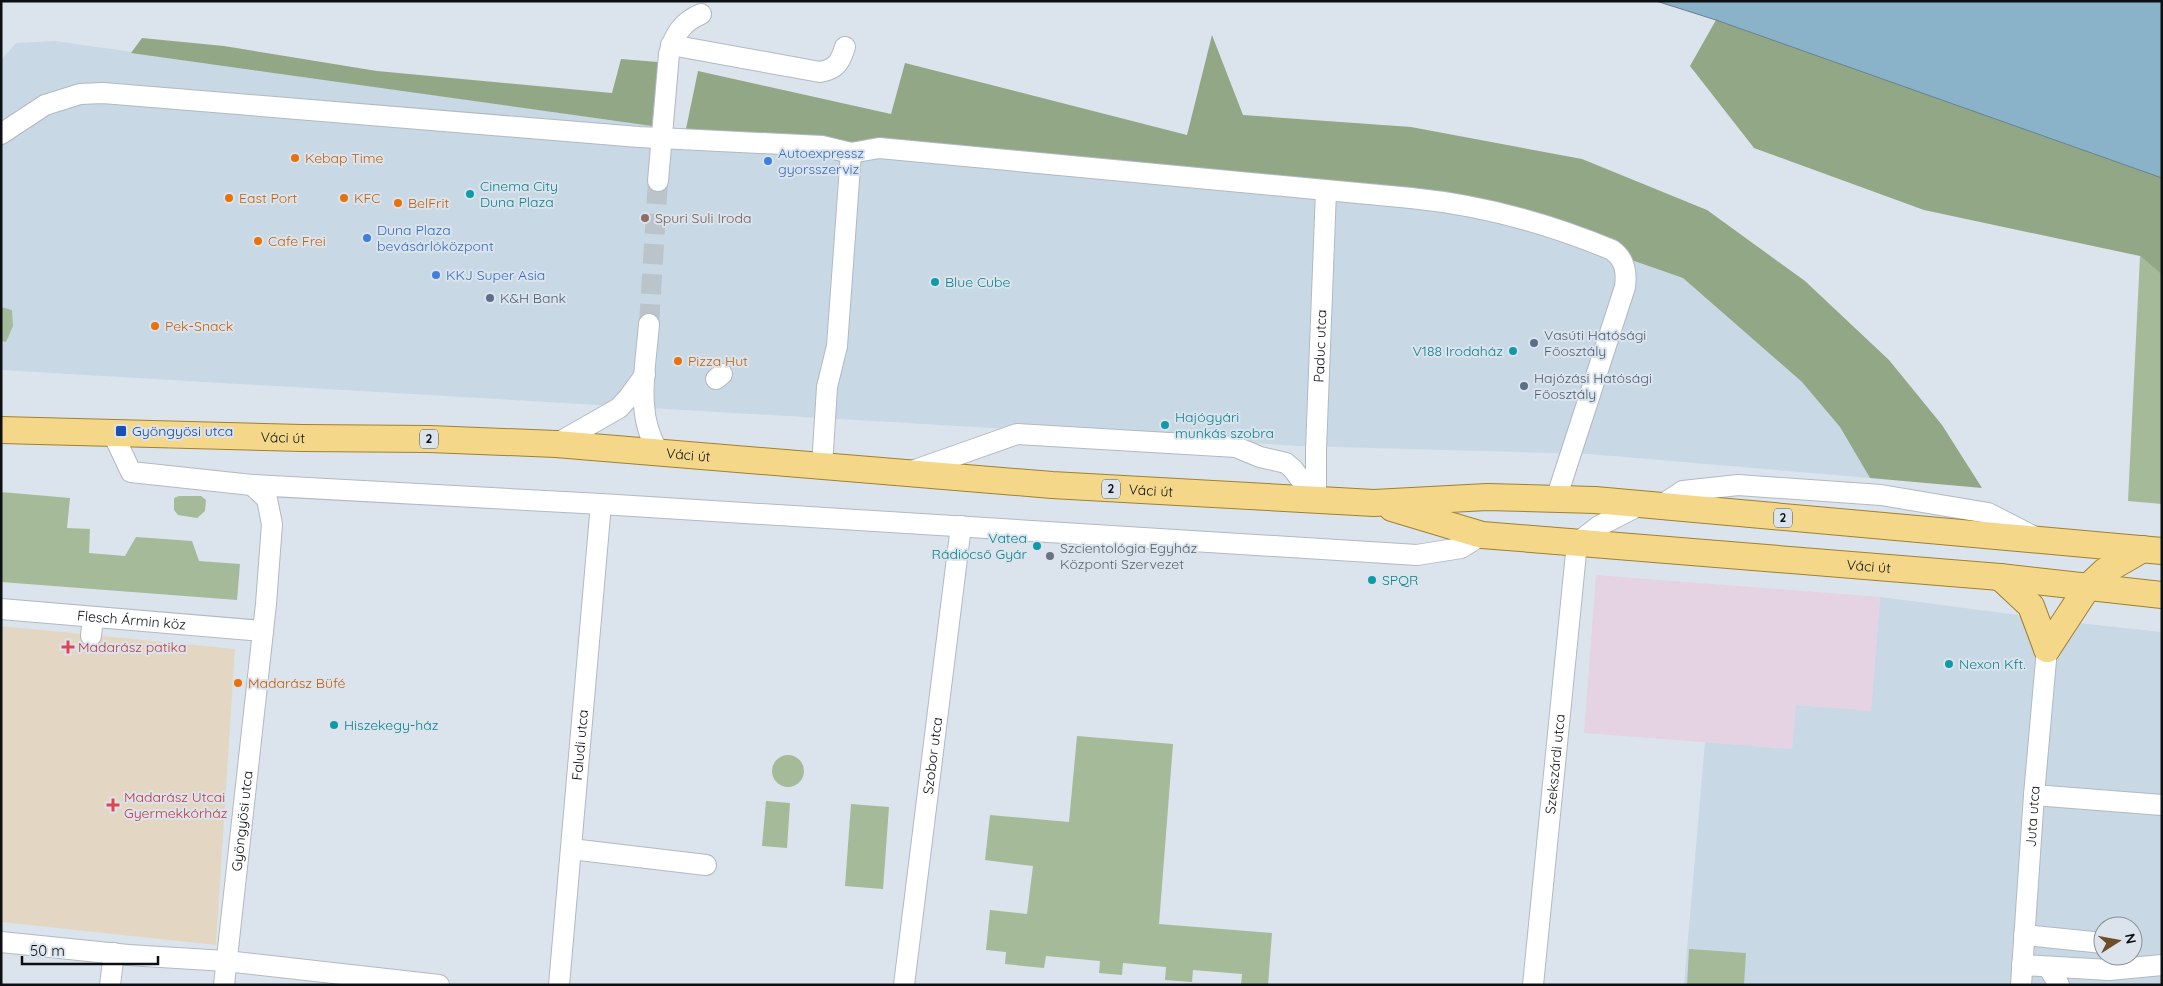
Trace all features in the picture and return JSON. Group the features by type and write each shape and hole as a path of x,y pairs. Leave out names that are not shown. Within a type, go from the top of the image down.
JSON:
{"main road":[{"name":"Váci út","path":"1,430 113,434 429,439 556,444 1052,485 1316,501 1374,503 1487,497 1556,499 1651,505 2016,540 2152,550"},
{"name":"Váci út","path":"1374,503 1482,535 2000,577 2162,595"},
{"path":"2000,577 2032,572 2044,565 2051,557 2046,550 2016,540"},
{"path":"2047,649 2087,588 2105,571 2152,550"},
{"path":"2000,577 2031,606 2047,649"}],"street":[{"path":"658,181 669,54 672,44 683,24 701,14"},
{"path":"672,44 820,72 832,70 840,62 845,47"},
{"path":"1,134 44,105 80,94 103,93 661,138 822,146 852,153 878,148 1427,200 1481,208 1521,218 1603,246 1619,255 1626,271 1625,287 1556,499"},
{"path":"822,466 827,388 837,346 852,153"},
{"name":"Paduc utca","path":"1316,501 1316,450 1326,191"},
{"path":"649,324 645,419 650,436 659,452"},
{"path":"556,444 619,408 629,398 646,373"},
{"path":"113,434 131,472 252,485 601,504 1417,555 1461,548 1482,535"},
{"path":"906,473 1017,434 1236,447 1260,457 1286,463 1293,469 1316,501"},
{"name":"Gyöngyösi utca","path":"224,985 272,524 267,499 252,485"},
{"path":"1577,543 1599,526 1684,491 1738,485 1881,495 1988,513 2044,542"},
{"name":"Faludi utca","path":"559,985 601,504"},
{"name":"Szobor utca","path":"904,985 961,526"},
{"name":"Szekszárdi utca","path":"1533,985 1577,543"},
{"name":"Flesch Ármin köz","path":"1,609 92,626 262,631"},
{"name":"Juta utca","path":"2021,985 2034,795 2047,649"},
{"path":"2034,795 2162,805"},
{"path":"571,849 706,865"},
{"path":"2024,935 2093,943"},
{"path":"1,942 226,961 439,985"},
{"path":"110,985 114,953"},
{"path":"2143,958 2158,965"},
{"path":"2022,965 2124,970 2158,965"},
{"path":"2048,967 2059,985"}],"shaded area":[{"path":"55,41 652,126 1063,160 1471,204 1683,278 1802,382 1840,427 1870,478 1589,454 1300,446 1,370 1,60 16,43"},
{"path":"1596,575 1880,597 1871,711 1796,705 1792,749 1584,733"},
{"path":"1880,597 2162,632 2162,985 1684,985 1705,742 1792,749 1795,705 1871,710"},
{"name":"Madarász Utcai Gyermekkórház","path":"1,626 235,649 216,945 1,922"}],"green space":[{"path":"1716,20 2162,178 2162,275 2140,256 1924,210 1754,148 1690,66"},
{"path":"1212,35 1243,115 1411,127 1582,159 1707,210 1805,281 1889,360 1942,425 1982,488 1870,478 1840,427 1802,382 1683,278 1471,204 1063,160 686,129 698,71 891,114 905,63 1187,135"},
{"path":"142,38 224,46 377,71 612,93 621,59 658,62 652,126 131,53"},
{"path":"2140,256 2162,275 2162,504 2128,501"},
{"path":"1,307 12,310 13,326 6,342 1,341"},
{"path":"1,492 70,498 67,528 90,529 89,553 125,556 136,537 192,541 199,561 240,564 237,600 1,582"},
{"path":"179,496 201,496 206,500 205,511 197,518 178,515 174,510 174,498"},
{"path":"1077,736 1173,744 1159,924 1272,933 1268,985 1241,985 1242,974 1193,970 1192,982 1165,980 1166,967 1123,963 1122,975 1099,973 1100,961 1046,956 1044,968 1005,964 1006,952 986,950 990,910 1027,914 1033,866 985,860 990,815 1069,822"},
{"path":"788,755 794,756 799,760 803,765 803,777 799,782 794,786 788,787 782,786 777,782 773,777 772,771 773,765 777,760 782,756"},
{"path":"766,801 790,803 787,848 762,846"},
{"path":"851,804 889,807 883,889 845,886"},
{"path":"1689,949 1746,953 1744,985 1687,985"}],"water":[{"path":"1656,1 2162,1 2162,178 1716,20"}],"tunnel":[{"path":"649,324 658,181"}],"place":[{"name":"Kebap Time","path":"295,158"},
{"name":"Autoexpressz gyorsszerviz","path":"768,161"},
{"name":"Cinema City Duna Plaza","path":"470,194"},
{"name":"East Port","path":"229,198"},
{"name":"KFC","path":"344,198"},
{"name":"BelFrit","path":"398,203"},
{"name":"Spuri Suli Iroda","path":"645,218"},
{"name":"Duna Plaza bevásárlóközpont","path":"367,238"},
{"name":"Cafe Frei","path":"258,241"},
{"name":"KKJ Super Asia","path":"436,275"},
{"name":"Blue Cube","path":"935,282"},
{"name":"K&H Bank","path":"490,298"},
{"name":"Pek-Snack","path":"155,326"},
{"name":"Vasúti Hatósági Főosztály","path":"1534,343"},
{"name":"V188 Irodaház","path":"1513,351"},
{"name":"Pizza Hut","path":"678,361"},
{"name":"Hajózási Hatósági Főosztály","path":"1524,386"},
{"name":"Hajógyári munkás szobra","path":"1165,425"},
{"name":"Gyöngyösi utca","path":"121,431"},
{"name":"Vatea Rádiócső Gyár","path":"1037,546"},
{"name":"Szcientológia Egyház Központi Szervezet","path":"1050,556"},
{"name":"SPQR","path":"1372,580"},
{"name":"Madarász patika","path":"68,647"},
{"name":"Nexon Kft.","path":"1949,664"},
{"name":"Madarász Büfé","path":"238,683"},
{"name":"Hiszekegy-ház","path":"334,725"},
{"name":"Madarász Utcai Gyermekkórház","path":"113,805"}]}
